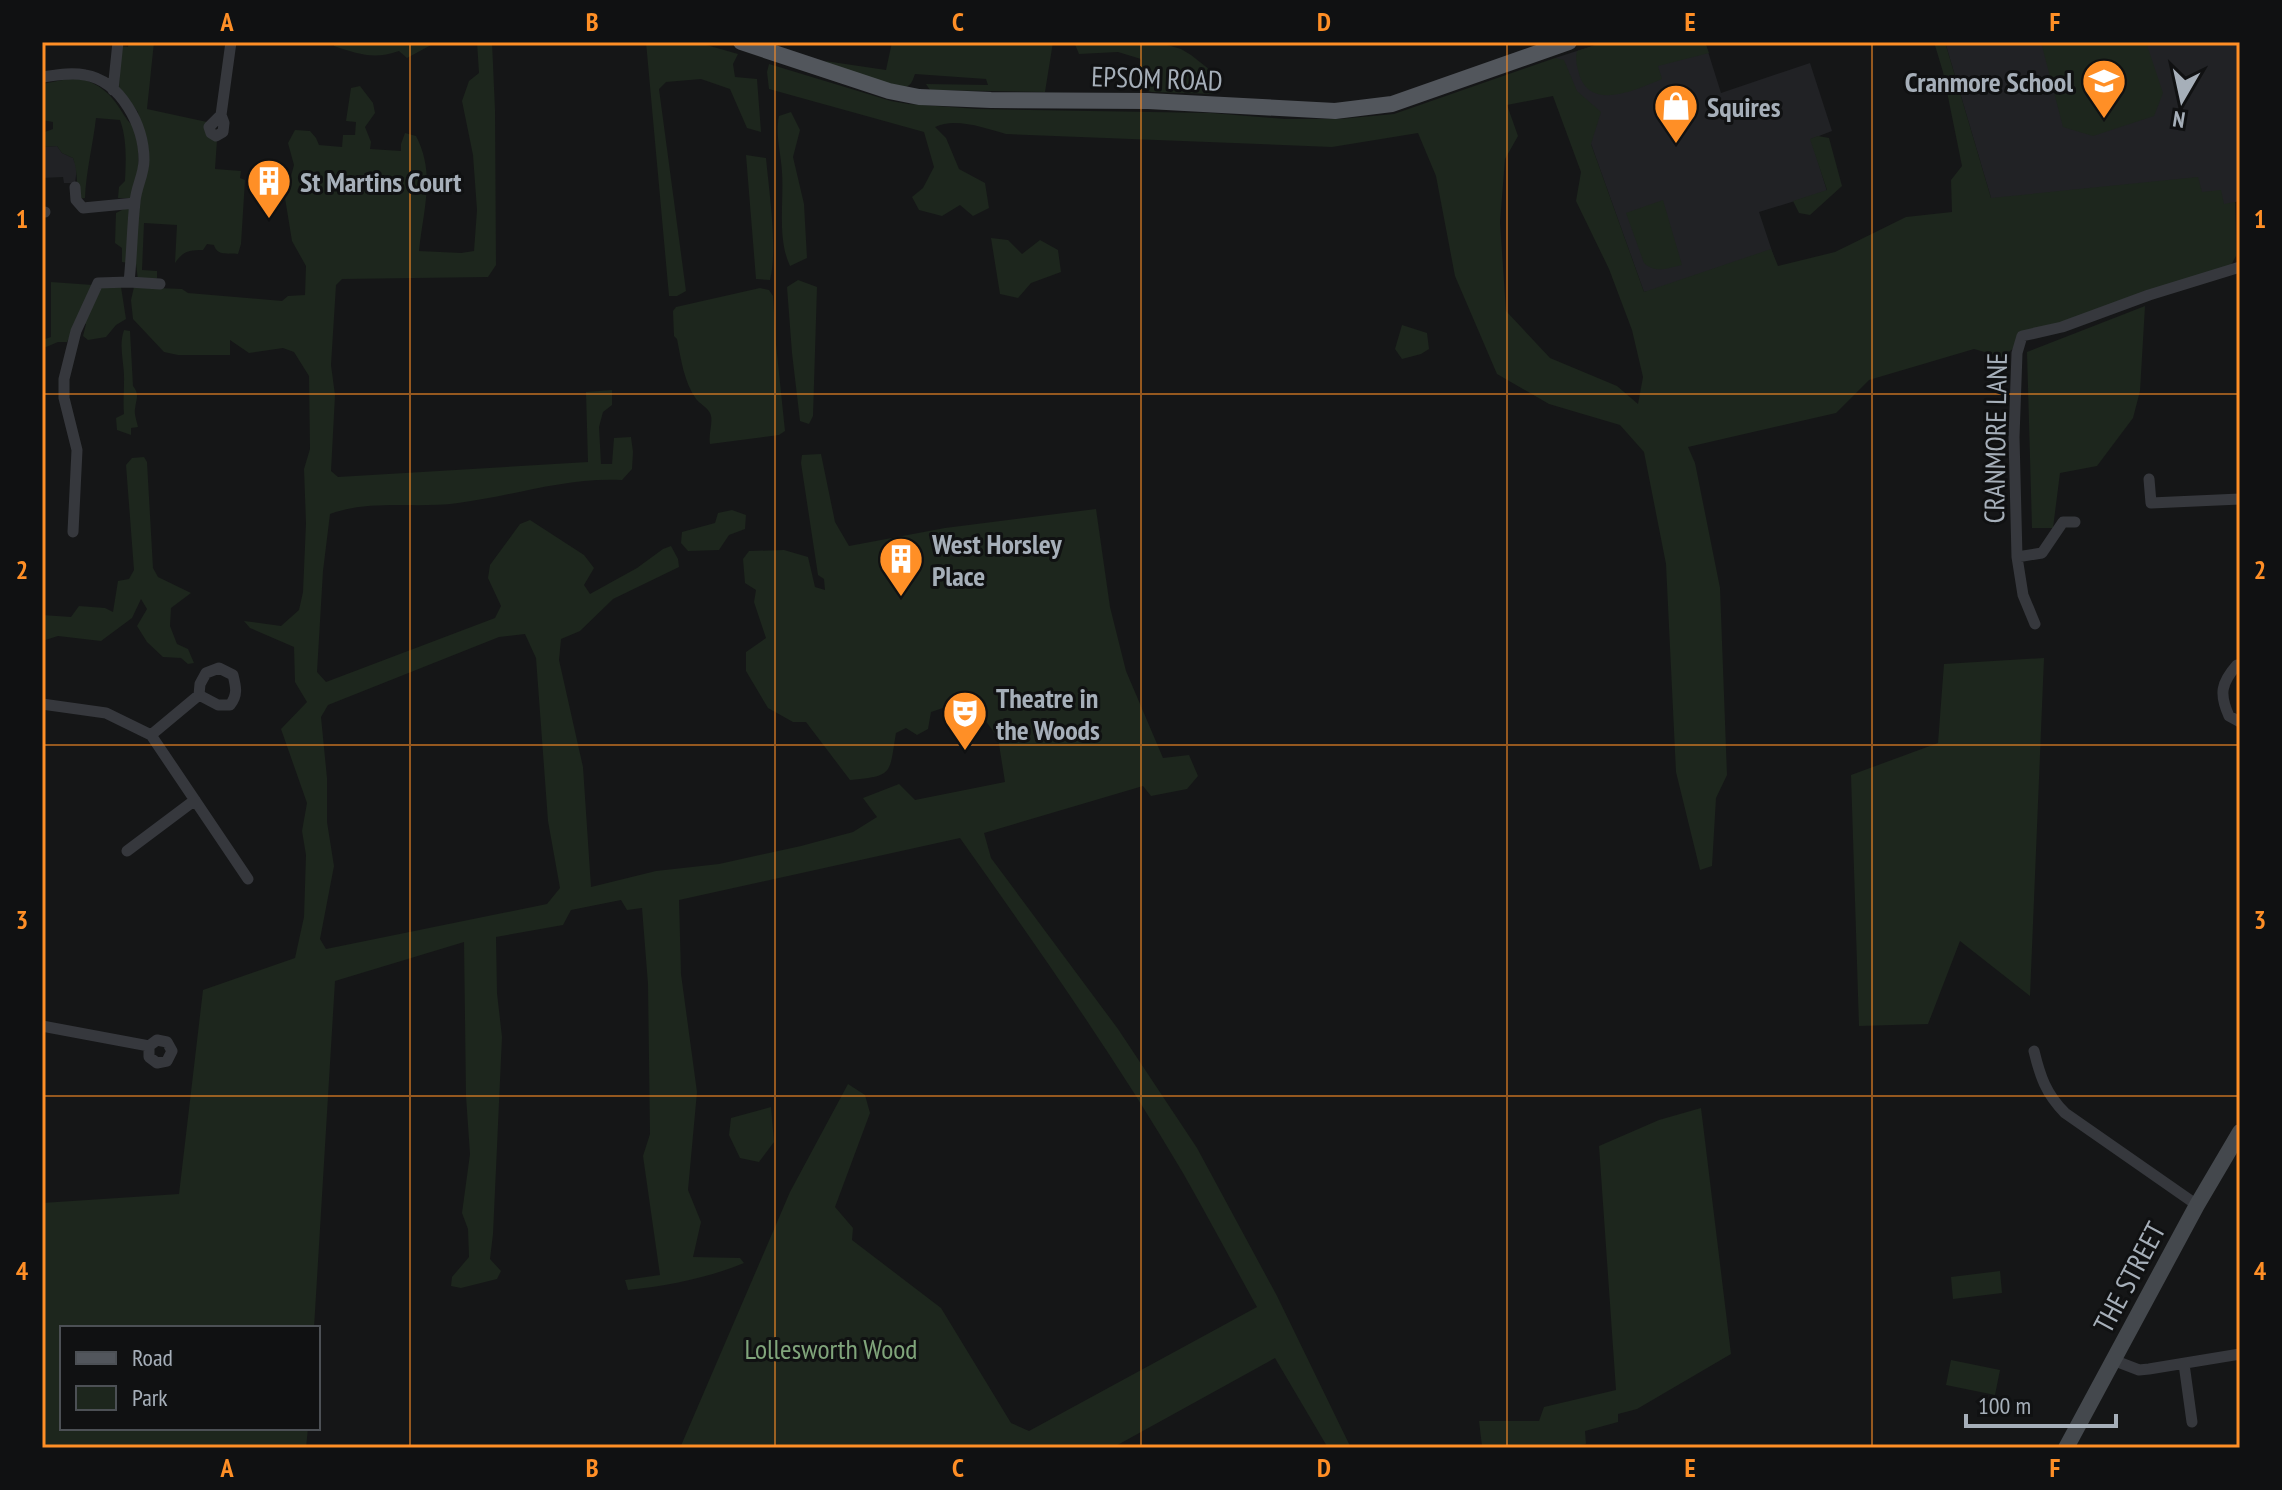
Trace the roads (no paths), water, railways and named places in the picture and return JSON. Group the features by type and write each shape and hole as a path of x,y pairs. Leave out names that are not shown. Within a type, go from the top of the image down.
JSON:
{"main road":[{"name":"EPSOM ROAD","path":"741,42 849,79 919,97 1148,101 1335,111 1392,104 1569,42"}],"street":[{"path":"113,90 118,42"},
{"path":"221,115 231,42"},
{"path":"42,76 68,74 99,79 113,90 139,126 144,159 135,203 129,282"},
{"path":"75,187 76,200 83,208 135,203"},
{"name":"CRANMORE LANE","path":"2035,624 2023,595 2017,557 2014,437 2017,353 2022,336 2062,327 2149,295 2240,267"},
{"path":"73,532 77,450 64,398 64,379 76,331 98,283 160,284"},
{"path":"2149,479 2151,503 2240,499"},
{"path":"2017,557 2042,553 2063,522 2075,522"},
{"path":"2240,665 2228,675 2222,687 2229,716 2240,722"},
{"path":"151,735 199,695"},
{"path":"42,704 106,713 151,735 248,879"},
{"path":"127,851 195,800"},
{"path":"42,1026 149,1046"},
{"path":"2034,1051 2045,1089 2065,1113 2197,1205"},
{"name":"THE STREET","path":"2066,1448 2197,1205 2240,1132"},
{"path":"2113,1360 2139,1370 2240,1354"},
{"path":"2184,1364 2192,1422"}],"place":[{"name":"Cranmore School","path":"2104,120"},
{"name":"Squires","path":"1676,145"},
{"name":"St Martins Court","path":"269,220"},
{"name":"West Horsley Place","path":"901,598"},
{"name":"Theatre in the Woods","path":"965,752"}],"park label":[{"name":"Lollesworth Wood","path":"831,1348"}]}
